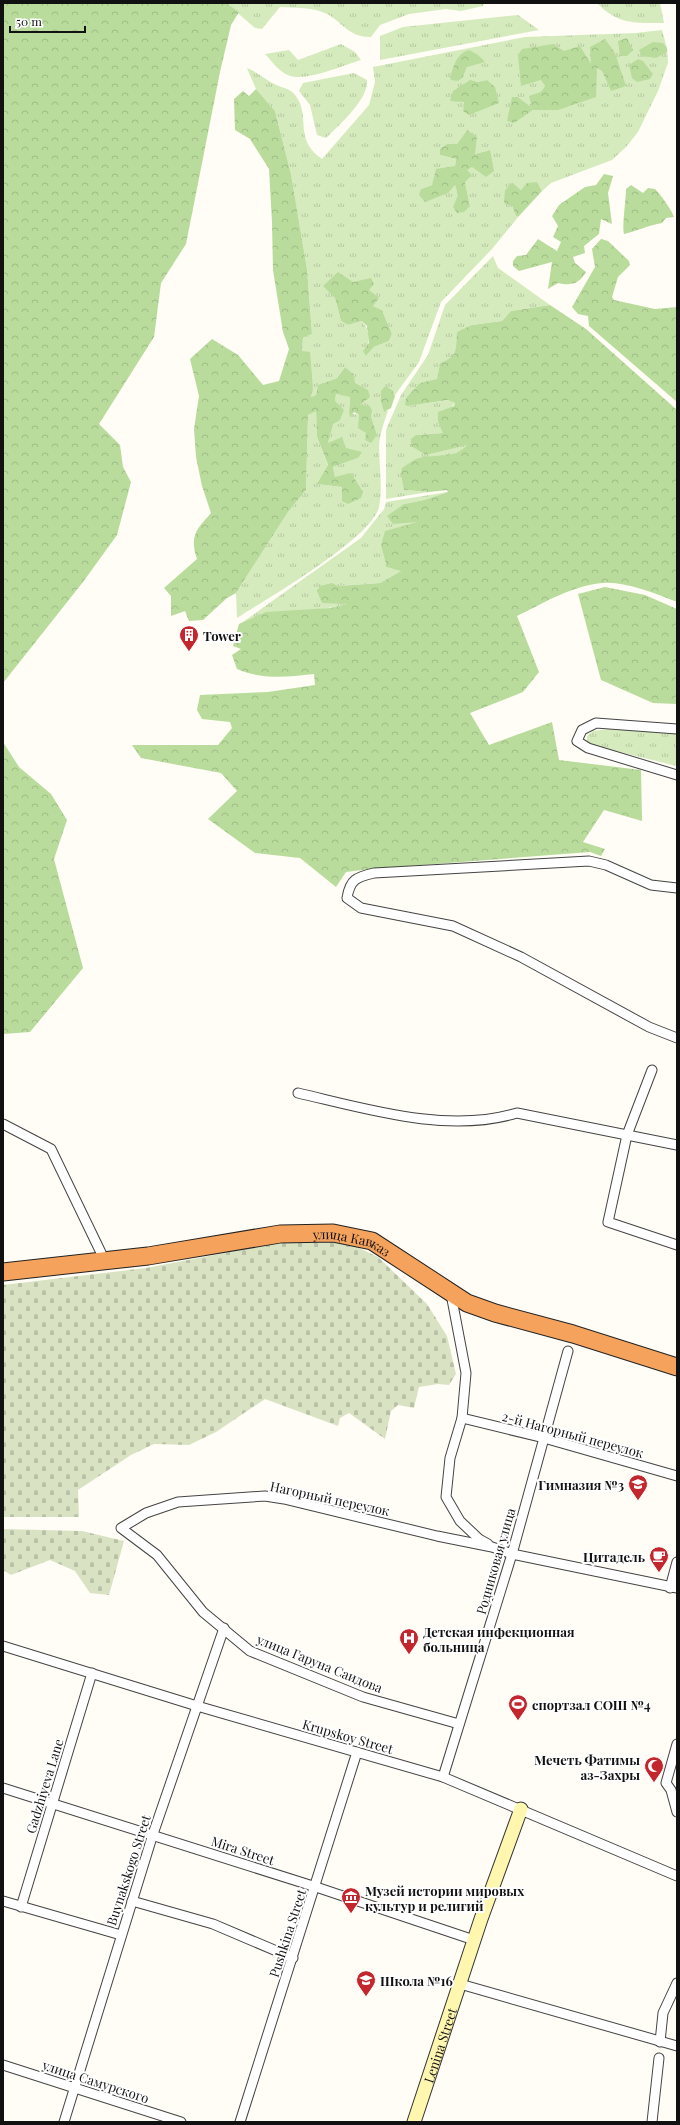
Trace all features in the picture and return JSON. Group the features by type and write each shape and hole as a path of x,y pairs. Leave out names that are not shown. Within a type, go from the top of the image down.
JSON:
{"highway":[{"name":"улица Кавказ","path":"3,1272 105,1261 280,1234 333,1234 372,1241 451,1294 467,1303 495,1313 573,1334 677,1367"}],"street":[{"path":"677,729 596,723 582,730 577,741 588,748 677,775"},
{"path":"677,888 651,885 606,865 589,861 374,873 357,877 349,888 347,898 361,908 453,926 521,957 649,1027 677,1038"},
{"path":"652,1070 627,1134 608,1222 677,1245"},
{"path":"298,1093 421,1120 498,1119 517,1113 677,1145"},
{"path":"3,1124 51,1149 105,1261"},
{"path":"451,1294 466,1373 462,1418 450,1458 446,1496 460,1521 479,1539 492,1546"},
{"name":"Родниковая улица","path":"443,1777 512,1554 568,1351"},
{"name":"2-й Нагорный переулок","path":"462,1418 544,1438 677,1476"},
{"name":"Нагорный переулок","path":"120,1528 146,1513 178,1502 265,1496 437,1536 492,1546 512,1554 674,1588"},
{"name":"улица Гаруна Саидова","path":"120,1528 157,1555 204,1612 250,1651 350,1691 459,1724"},
{"path":"674,1588 677,1562"},
{"name":"Buynakskogo Street","path":"64,2122 153,1834 224,1628"},
{"name":"Krupskoy Street","path":"3,1646 197,1706 443,1777 677,1876"},
{"name":"Gadzhiyeva Lane","path":"20,1907 92,1673"},
{"path":"666,1783 677,1744"},
{"name":"Pushkina Street","path":"240,2122 316,1887 357,1752"},
{"path":"666,1783 677,1786"},
{"path":"666,1783 672,1790 677,1812"},
{"name":"Mira Street","path":"3,1788 153,1834 474,1940"},
{"name":"Lenina Street","path":"414,2122 474,1940 521,1809"},
{"path":"3,1901 121,1935"},
{"path":"132,1901 213,1924 293,1958"},
{"path":"660,2042 663,2013 677,1983"},
{"path":"460,1984 677,2046"},
{"path":"652,2122 659,2058"},
{"name":"улица Самурского","path":"3,2065 181,2122"}],"green space":[{"path":"3,3 226,3 239,12 231,25 220,72 186,244 161,283 154,337 99,424 120,445 123,467 131,482 117,535 83,582 3,683"},
{"path":"226,3 484,3 483,6 461,11 446,9 409,14 380,25 371,37 364,37 347,29 327,14 304,8 280,7 262,29 255,28"},
{"path":"597,3 660,3 664,23 645,23 620,19 612,15"},
{"path":"518,15 539,30 380,60 380,36 403,27"},
{"path":"662,30 667,48 668,63 658,91 638,132 626,147 612,160 551,183 542,191 537,182 521,190 512,182 505,190 516,216 519,216 492,249 441,302 419,362 395,395 393,393 381,402 384,411 388,411 381,433 379,446 381,484 379,507 372,520 358,535 317,567 237,618 236,593 288,512 306,490 308,415 316,410 317,437 328,466 318,484 342,487 361,498 335,478 333,467 358,458 328,443 336,394 350,396 349,413 359,415 377,435 371,416 360,405 355,383 345,367 337,378 318,385 316,395 311,397 313,389 302,351 303,338 312,334 307,269 291,174 275,111 256,89 247,68 274,84 294,93 300,104 305,136 308,144 322,159 369,105 375,82 373,67 525,37 636,33","holes":["615,53 611,90 602,70 597,68 558,110 533,110 514,122 518,97 532,109 545,86 542,80 521,86 591,65","458,57 467,67 463,77","487,80 463,111 464,102 477,82","467,130 475,154 489,150 466,170 465,182 470,206 458,194 455,185 421,189 432,185 455,166 456,159 440,155 447,144 457,144","335,298 373,306 382,310 392,334 389,341 374,347 366,356 368,347 368,333 365,325 362,321 348,325 341,321"]},
{"path":"627,38 633,50 627,56 620,56 618,41"},
{"path":"605,39 615,53 626,86 611,91 602,71 597,68 596,97 558,110 533,110 514,123 507,121 512,97 518,97 532,108 529,96 541,92 545,86 541,80 521,86 518,55 522,49 553,44 564,51 580,46 591,64 590,47"},
{"path":"653,42 663,43 667,48 667,52 656,58 642,56 639,50"},
{"path":"341,44 355,52 361,60 303,77 288,75 278,69 265,54 289,50 298,60"},
{"path":"469,50 478,55 485,62 467,67 463,77 458,81 451,80 450,77 458,57"},
{"path":"638,59 643,61 653,74 650,79 637,82 632,78 629,65"},
{"path":"354,73 367,80 363,95 352,111 326,138 317,135 310,105 299,91 303,83"},
{"path":"470,80 477,82 487,80 495,87 499,103 469,115 463,111 464,102 450,101 453,91"},
{"path":"256,89 275,111 291,174 307,269 312,334 303,338 302,351 310,352 313,389 311,397 316,395 318,385 337,378 345,367 354,375 355,383 368,390 370,397 360,405 370,406 372,411 371,416 377,435 371,443 365,440 366,433 358,428 359,415 354,412 351,416 349,413 350,397 336,394 335,401 344,410 340,420 333,424 328,443 342,437 346,448 362,452 358,458 333,467 335,477 351,473 363,492 361,498 348,504 342,501 342,487 317,484 328,465 317,437 316,411 308,415 306,490 288,512 236,593 227,598 203,620 189,621 185,611 171,616 171,596 164,588 197,559 194,539 198,529 211,513 202,486 196,457 194,429 199,396 190,359 212,339 238,355 263,385 279,381 289,349 283,332 273,270 269,169 250,139 235,130 234,99 243,91 249,96"},
{"path":"467,130 477,137 475,154 490,150 494,171 486,177 472,167 467,170 472,175 465,182 470,206 464,212 457,213 453,207 458,195 455,185 448,193 425,202 419,195 421,189 432,185 436,169 455,166 456,159 440,155 440,149 447,144 457,144"},
{"path":"604,174 613,176 608,193 612,224 601,219 599,234 584,246 585,253 573,257 575,263 586,272 583,276 577,282 571,284 558,283 548,289 552,262 519,271 513,266 513,261 517,256 526,255 538,239 557,251 561,242 553,237 558,226 552,216 559,205 585,187 596,185"},
{"path":"512,182 521,190 527,183 537,182 542,191 519,216 516,216 512,206 504,203 505,190"},
{"path":"631,185 643,193 648,188 655,189 666,202 674,217 666,218 662,223 624,234 623,225 626,189"},
{"path":"601,239 608,241 629,261 630,265 618,277 612,297 614,300 655,309 677,307 677,402 589,326 588,316 578,314 572,307 595,267 592,249"},
{"path":"493,256 498,268 550,305 511,311 502,321 472,325 450,360 440,363 437,380 420,383 408,406 449,400 455,403 438,422 444,433 416,435 426,455 468,444 463,450 450,455 404,490 429,492 386,499 386,430 401,395 428,355 445,305"},
{"path":"338,272 353,282 371,278 374,284 369,290 379,298 373,306 382,310 392,334 389,341 374,347 366,356 363,351 369,343 367,326 362,321 348,325 341,321 335,298 323,286"},
{"path":"550,305 586,329 677,410 677,602 630,586 603,583 592,584 570,591 548,600 517,616 539,672 523,692 470,713 489,745 552,722 559,760 641,770 642,821 604,810 583,842 605,849 601,856 590,852 370,869 346,872 336,887 300,858 255,853 208,819 237,791 221,773 141,758 132,745 218,745 232,728 230,722 202,719 197,710 200,695 268,692 315,685 314,674 275,677 256,675 237,669 232,655 241,649 233,646 239,624 266,612 330,608 347,604 322,603 317,591 320,586 332,583 338,586 380,583 401,571 387,567 381,545 385,531 418,522 393,524 387,516 404,504 424,500 448,492 447,490 429,492 404,490 401,474 402,468 419,458 451,454 467,445 426,455 411,446 411,439 416,435 443,433 438,422 438,412 454,406 455,403 448,400 408,406 405,405 406,398 420,383 437,379 440,363 446,361 455,352 457,332 472,325 502,321 511,311"},
{"path":"385,386 392,390 395,396 391,408 384,412 381,402 381,391"},
{"path":"448,492 424,500 404,504 422,521 401,571 380,583 338,586 349,604 240,624 361,538 384,509 386,502"},
{"path":"605,587 645,595 677,609 677,704 653,703 601,680 578,594"},
{"path":"609,729 677,734 677,766 591,745 587,741 587,736 593,731"},
{"path":"3,742 19,767 51,794 67,820 54,859 83,968 30,1032 3,1034"},
{"path":"322,1241 353,1245 378,1257 427,1304 447,1336 456,1374 449,1385 438,1384 419,1387 414,1408 398,1405 391,1411 385,1439 349,1413 340,1418 338,1426 265,1399 216,1432 189,1445 154,1444 131,1455 78,1490 79,1517 3,1517 3,1285 146,1268 272,1244"},
{"path":"3,1529 82,1531 124,1541 109,1595 90,1593 75,1571 50,1560 11,1575 3,1570"}],"place":[{"name":"Tower","path":"189,652"},
{"name":"Гимназия №3","path":"638,1501"},
{"name":"Цитадель","path":"659,1573"},
{"name":"Детская инфекционная больница","path":"409,1655"},
{"name":"спортзал СОШ №4","path":"518,1721"},
{"name":"Мечеть Фатимы аз-Захры","path":"654,1783"},
{"name":"Музей истории мировых культур и религий","path":"351,1914"},
{"name":"Школа №16","path":"366,1997"}]}
